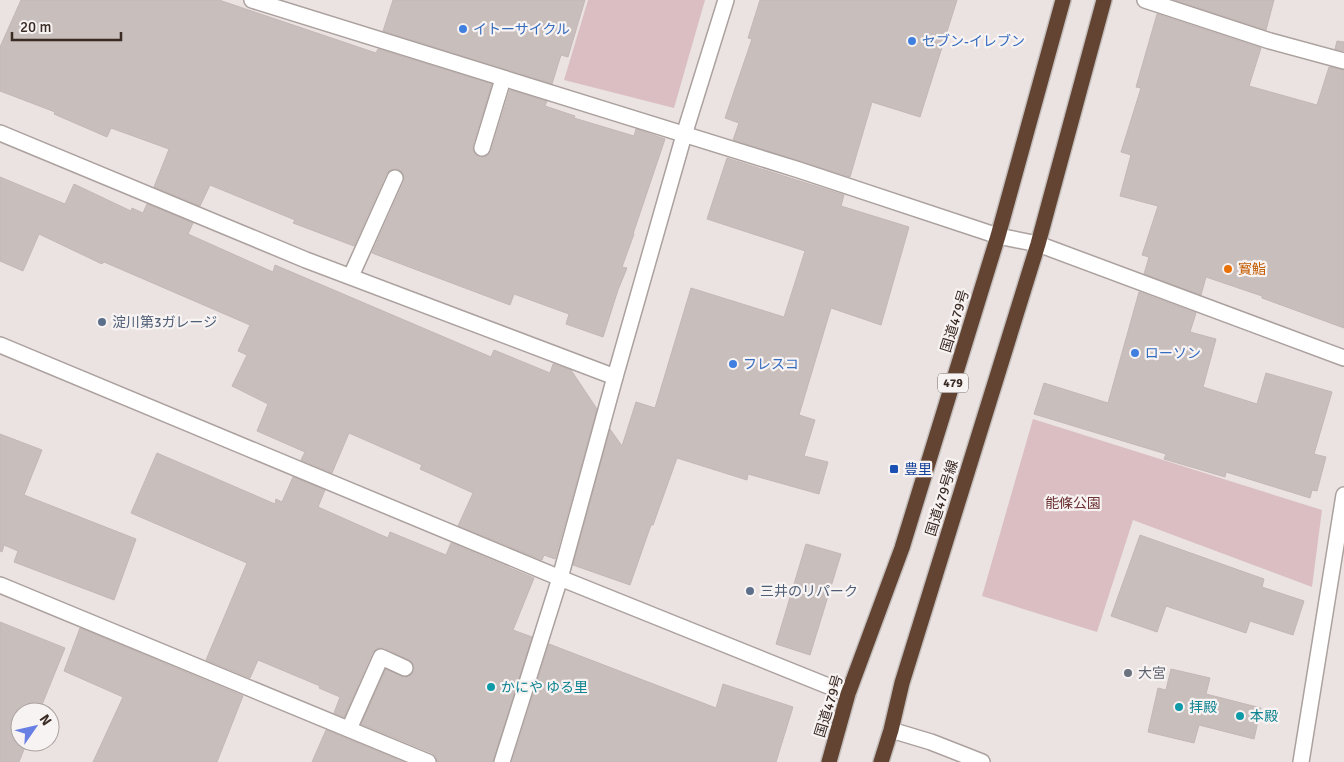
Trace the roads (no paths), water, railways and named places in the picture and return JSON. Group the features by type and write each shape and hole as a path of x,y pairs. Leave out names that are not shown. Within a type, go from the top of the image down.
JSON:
{"highway":[{"name":"国道479号","path":"829,762 848,694 902,548 998,236 1063,0"},
{"path":"1038,244 1104,0"},
{"name":"国道479号線","path":"881,762 902,684 1038,244"}],"street":[{"path":"252,0 799,170 998,236 1038,244 1344,358"},
{"path":"502,762 560,578 684,135 726,0"},
{"path":"1145,0 1270,41 1344,61"},
{"path":"482,148 503,79"},
{"path":"0,134 306,260 615,377"},
{"path":"351,276 394,178"},
{"path":"0,345 560,578 848,694"},
{"path":"1301,762 1344,495"},
{"path":"0,585 428,762"},
{"path":"349,729 381,657 405,668"},
{"path":"891,730 931,742 982,762"}],"place":[{"name":"イトーサイクル","path":"463,29"},
{"name":"セブン-イレブン","path":"912,41"},
{"name":"寳鮨","path":"1228,269"},
{"name":"淀川第3ガレージ","path":"102,322"},
{"name":"ローソン","path":"1135,353"},
{"name":"フレスコ","path":"733,364"},
{"name":"豊里","path":"894,469"},
{"name":"三井のリパーク","path":"750,591"},
{"name":"大宮","path":"1128,673"},
{"name":"かにや ゆる里","path":"491,687"},
{"name":"拝殿","path":"1179,707"},
{"name":"本殿","path":"1240,716"}],"park label":[{"name":"能條公園","path":"1073,503"}]}
